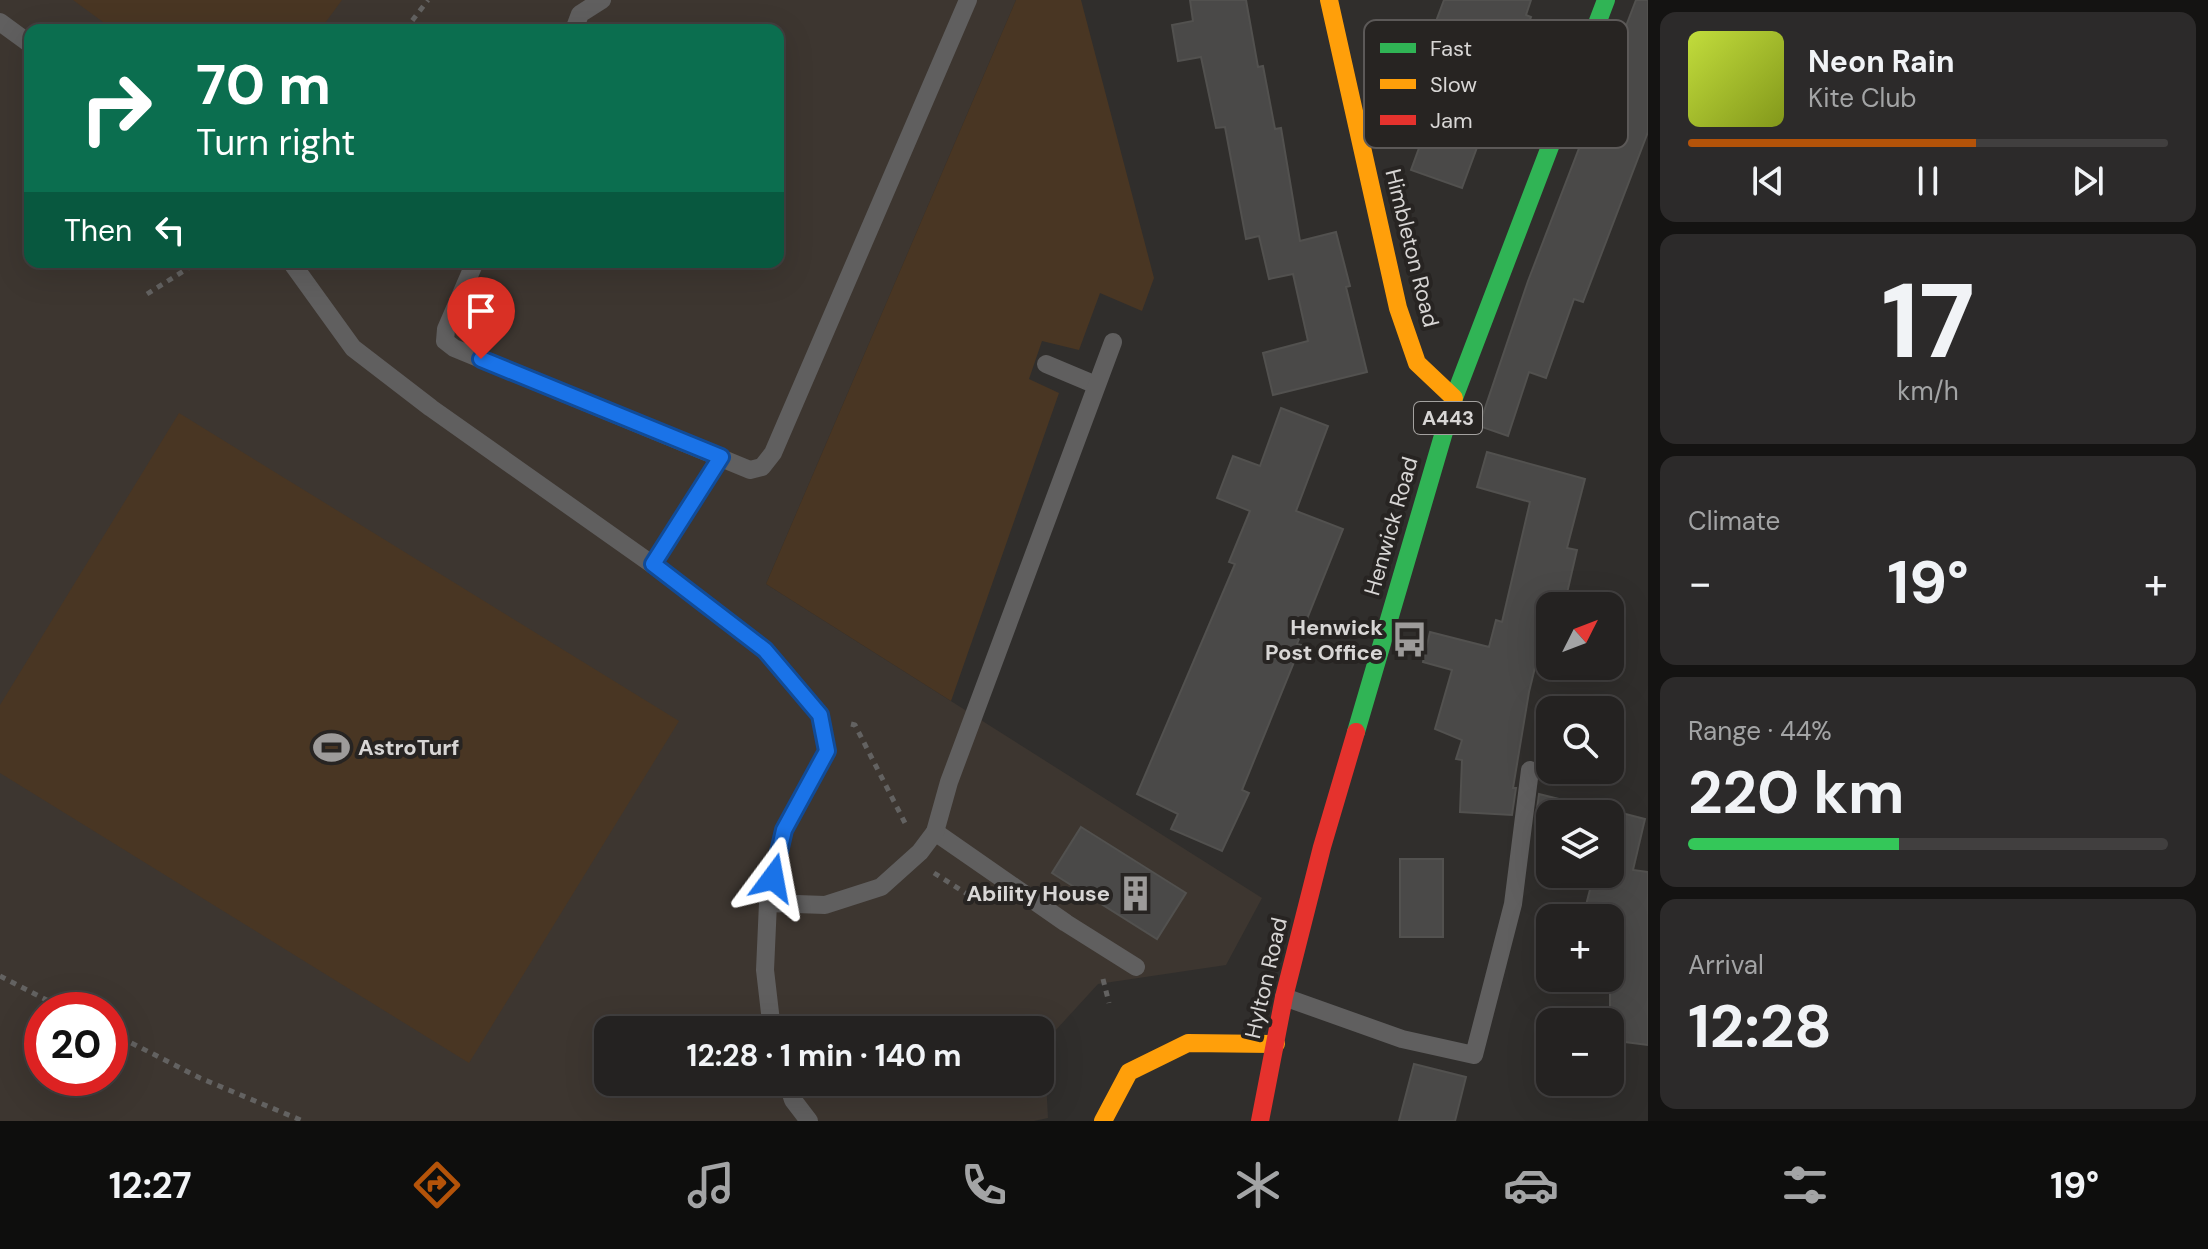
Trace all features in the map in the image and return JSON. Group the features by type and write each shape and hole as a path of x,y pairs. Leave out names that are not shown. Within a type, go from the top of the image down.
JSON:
{"main road":[{"name":"Himbleton Road","path":"1329,0 1398,308 1417,363 1454,398"},
{"name":"Henwick Road","path":"1598,20 1606,0"},
{"name":"Henwick Road","path":"1322,847 1454,398 1549,148"},
{"name":"Hylton Road","path":"1260,1121 1284,997 1322,847"},
{"path":"1103,1121 1129,1072 1188,1043 1276,1044"}],"lane":[{"path":"576,24 580,14 602,0"},
{"path":"472,268 446,329 445,341 454,348 750,470 762,467 773,453 968,0"},
{"path":"0,22 24,40"},
{"path":"295,268 353,348 431,408 653,564 765,650 820,715 827,751 784,830 768,903 765,970 770,1016"},
{"path":"768,903 825,905 881,887 920,852 935,832 949,782 1113,342"},
{"path":"1046,364 1096,385"},
{"path":"653,564 721,457"},
{"path":"1284,997 1402,1039 1474,1055 1513,904 1530,770"},
{"path":"935,832 1042,907 1136,967"},
{"path":"792,1096 809,1121"}],"path":[{"path":"410,24 428,0"},
{"path":"147,294 188,268"},
{"path":"0,976 31,992"},
{"path":"128,1041 200,1078 303,1121"}],"shaded area":[{"path":"0,0 1016,0 766,584 1262,898 1226,965 1098,984 1054,1032 1054,1016 594,1016 594,1096 1047,1096 1048,1118 1034,1121 0,1121"},
{"path":"73,0 342,0 324,24 106,24"},
{"path":"1016,0 1081,0 1154,278 1142,311 1100,293 1079,350 1042,341 1029,379 1059,393 951,701 766,584"},
{"name":"AstroTurf","path":"179,413 679,721 469,1063 0,773 0,705"}],"building":[{"path":"1190,0 1246,0 1258,67 1263,66 1275,129 1281,128 1300,241 1336,232 1367,372 1273,395 1263,353 1308,341 1293,274 1269,279 1259,236 1246,239 1225,127 1216,128 1201,57 1178,61 1172,25 1193,21"},
{"path":"1444,0 1531,0 1526,15 1531,17 1530,20 1436,20"},
{"path":"1636,0 1648,0 1648,132 1583,302 1574,299 1546,378 1529,372 1508,436 1479,426 1528,281 1579,148 1628,148 1628,21"},
{"path":"1419,148 1477,148 1462,188 1411,170"},
{"path":"1281,408 1328,426 1296,511 1343,529 1297,644 1301,645 1242,790 1249,793 1222,851 1171,829 1178,814 1137,794 1235,564 1229,562 1250,511 1217,498 1233,456 1260,466"},
{"path":"1487,452 1585,479 1567,548 1577,550 1567,592 1536,592 1536,663 1513,788 1516,788 1512,815 1460,812 1462,760 1456,759 1462,740 1435,729 1452,670 1423,662 1430,632 1489,647 1496,620 1502,622 1530,502 1477,487"},
{"path":"1539,794 1563,800 1538,800"},
{"path":"1624,814 1645,819 1633,870 1648,872 1648,1045 1624,1042 1624,1008 1610,1008 1610,992 1624,992 1624,904 1586,904 1590,888 1624,888"},
{"name":"Ability House","path":"1081,827 1186,893 1157,939 1052,873"},
{"path":"1400,859 1443,859 1443,937 1400,937"},
{"path":"1414,1064 1466,1077 1455,1121 1399,1121"}],"traffic: fast":[{"path":"1598,20 1606,0"},
{"path":"1356,732 1454,398 1549,148"}],"traffic: slow":[{"path":"1329,0 1398,308 1417,363 1454,398"},
{"path":"1103,1121 1129,1072 1188,1043 1276,1044"}],"traffic: jam":[{"path":"1260,1121 1284,997 1322,847 1356,732"}],"place":[{"name":"Henwick Post Office","path":"1409,640"},
{"name":"AstroTurf","path":"332,747"},
{"name":"Ability House","path":"1136,893"}],"route":[{"path":"481,359 721,457 653,564 765,650 820,715 827,751 784,830 773,878"}]}
